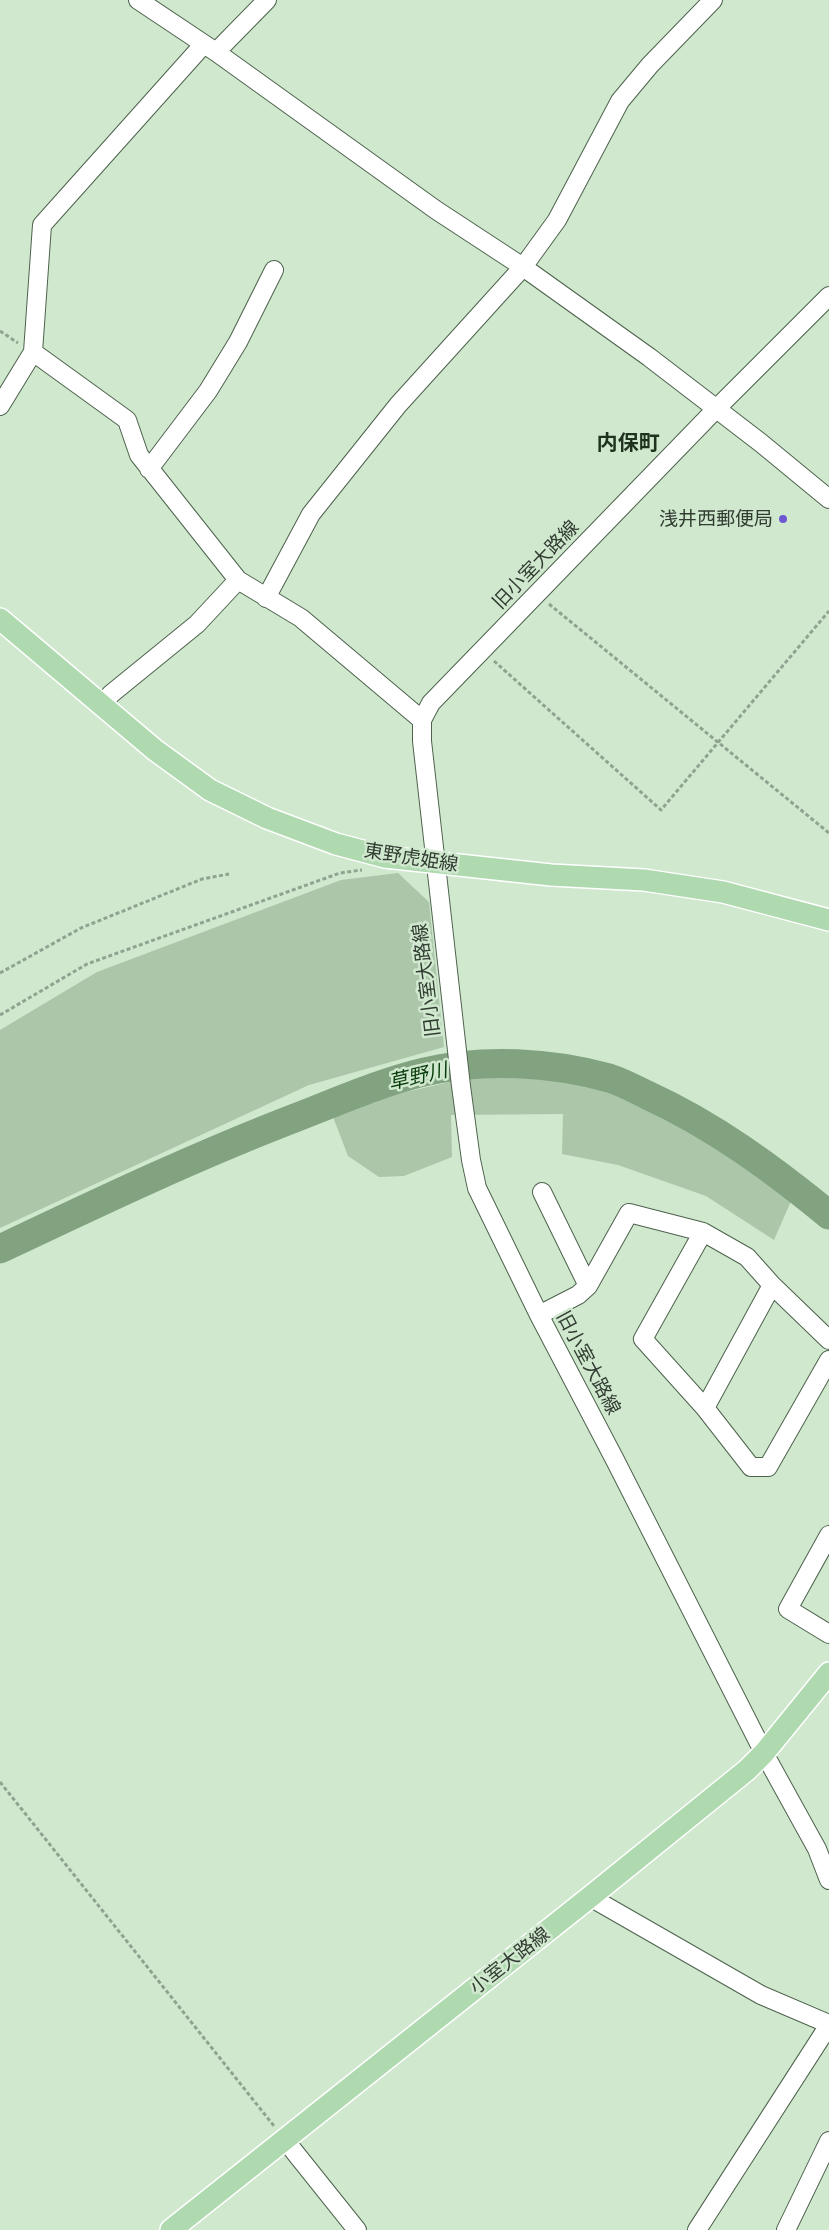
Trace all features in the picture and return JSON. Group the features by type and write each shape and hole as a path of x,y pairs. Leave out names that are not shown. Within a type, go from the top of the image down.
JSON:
{"main road":[{"name":"東野虎姫線","path":"0,619 155,750 210,790 267,818 336,844 385,857 551,875 644,880 723,892 829,920"},
{"name":"小室大路線","path":"171,2230 747,1770 764,1753 829,1673"}],"street":[{"path":"138,0 210,48 436,210 523,267 649,357 717,408 829,499"},
{"path":"0,406 33,352 42,225 210,48 267,0"},
{"path":"266,598 311,514 398,405 523,267 557,220 620,101 650,65 713,0"},
{"path":"149,469 208,390 238,342 274,270"},
{"name":"旧小室大路線","path":"829,296 717,408 431,703 422,720 422,741 434,862 471,1160 477,1188 539,1315 764,1753 817,1849 829,1880"},
{"path":"33,352 127,420 139,455 238,580 301,618 422,720"},
{"path":"102,706 111,694 197,624 238,580"},
{"path":"542,1192 588,1286"},
{"path":"539,1315 578,1295 588,1286 629,1213 703,1232 747,1257 772,1285 829,1340"},
{"path":"703,1232 643,1340 705,1408 751,1467 768,1467 829,1360"},
{"path":"705,1408 772,1285"},
{"path":"829,1535 788,1609 829,1634"},
{"path":"590,1897 761,1995 829,2024 697,2230"},
{"path":"285,2140 357,2230"},
{"path":"786,2230 829,2141"}],"path":[{"path":"537,594 829,833"},
{"path":"482,650 661,810 829,611"},
{"path":"0,1015 87,964 340,873 370,870"},
{"path":"0,973 81,928 202,879 228,874"},
{"path":"0,1782 285,2140"}],"green space":[{"path":"398,873 429,902 444,1047 309,1085 0,1228 0,1030 97,972 341,880"},
{"path":"490,1073 592,1081 682,1121 795,1192 774,1240 706,1196 618,1165 562,1154 563,1114 451,1115 452,1157 404,1176 379,1177 348,1156 330,1109"}],"waterway":[{"name":"草野川","path":"0,1249 186,1163 362,1092 424,1072 470,1065 494,1064 541,1065 564,1068 609,1078 624,1084 671,1107 719,1134 786,1181 829,1215"}],"place":[{"name":"浅井西郵便局","path":"783,519"}],"district":[{"name":"内保町","path":"628,444"}]}
